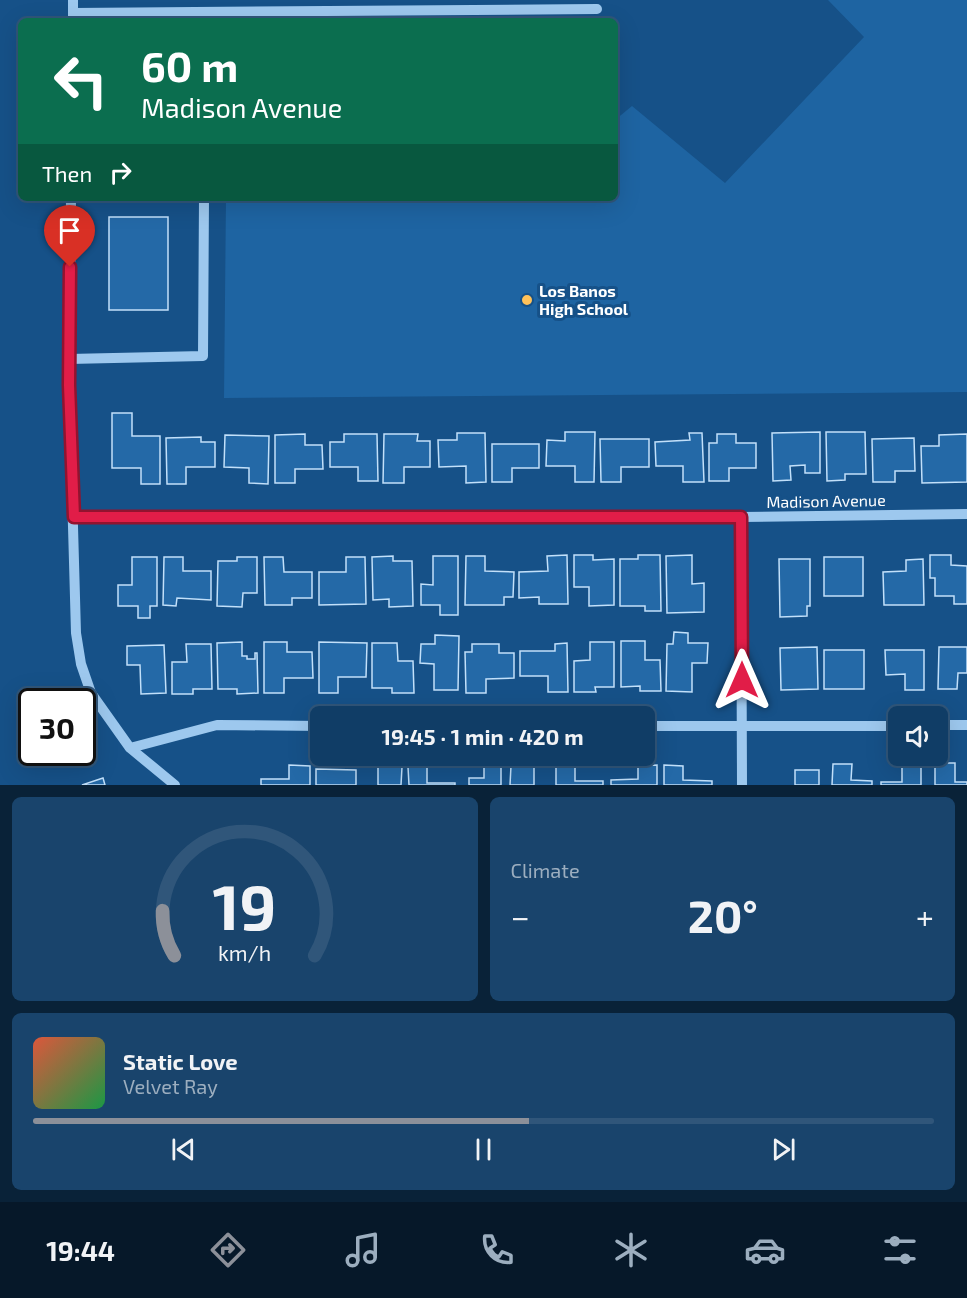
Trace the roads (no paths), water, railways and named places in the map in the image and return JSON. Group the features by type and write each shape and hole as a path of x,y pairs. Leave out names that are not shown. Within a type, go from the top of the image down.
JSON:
{"street":[{"path":"73,0 73,17 205,17 597,9"},
{"path":"71,201 69,359 76,633 81,664 91,693 130,748 175,785"},
{"path":"69,359 203,356 204,201"},
{"name":"Madison Avenue","path":"74,517 741,517 967,514"},
{"path":"741,517 742,785"},
{"path":"130,748 217,725 310,726"},
{"path":"948,725 967,725"},
{"path":"655,726 888,726"}],"place":[{"name":"Los Banos High School","path":"527,300"}]}
